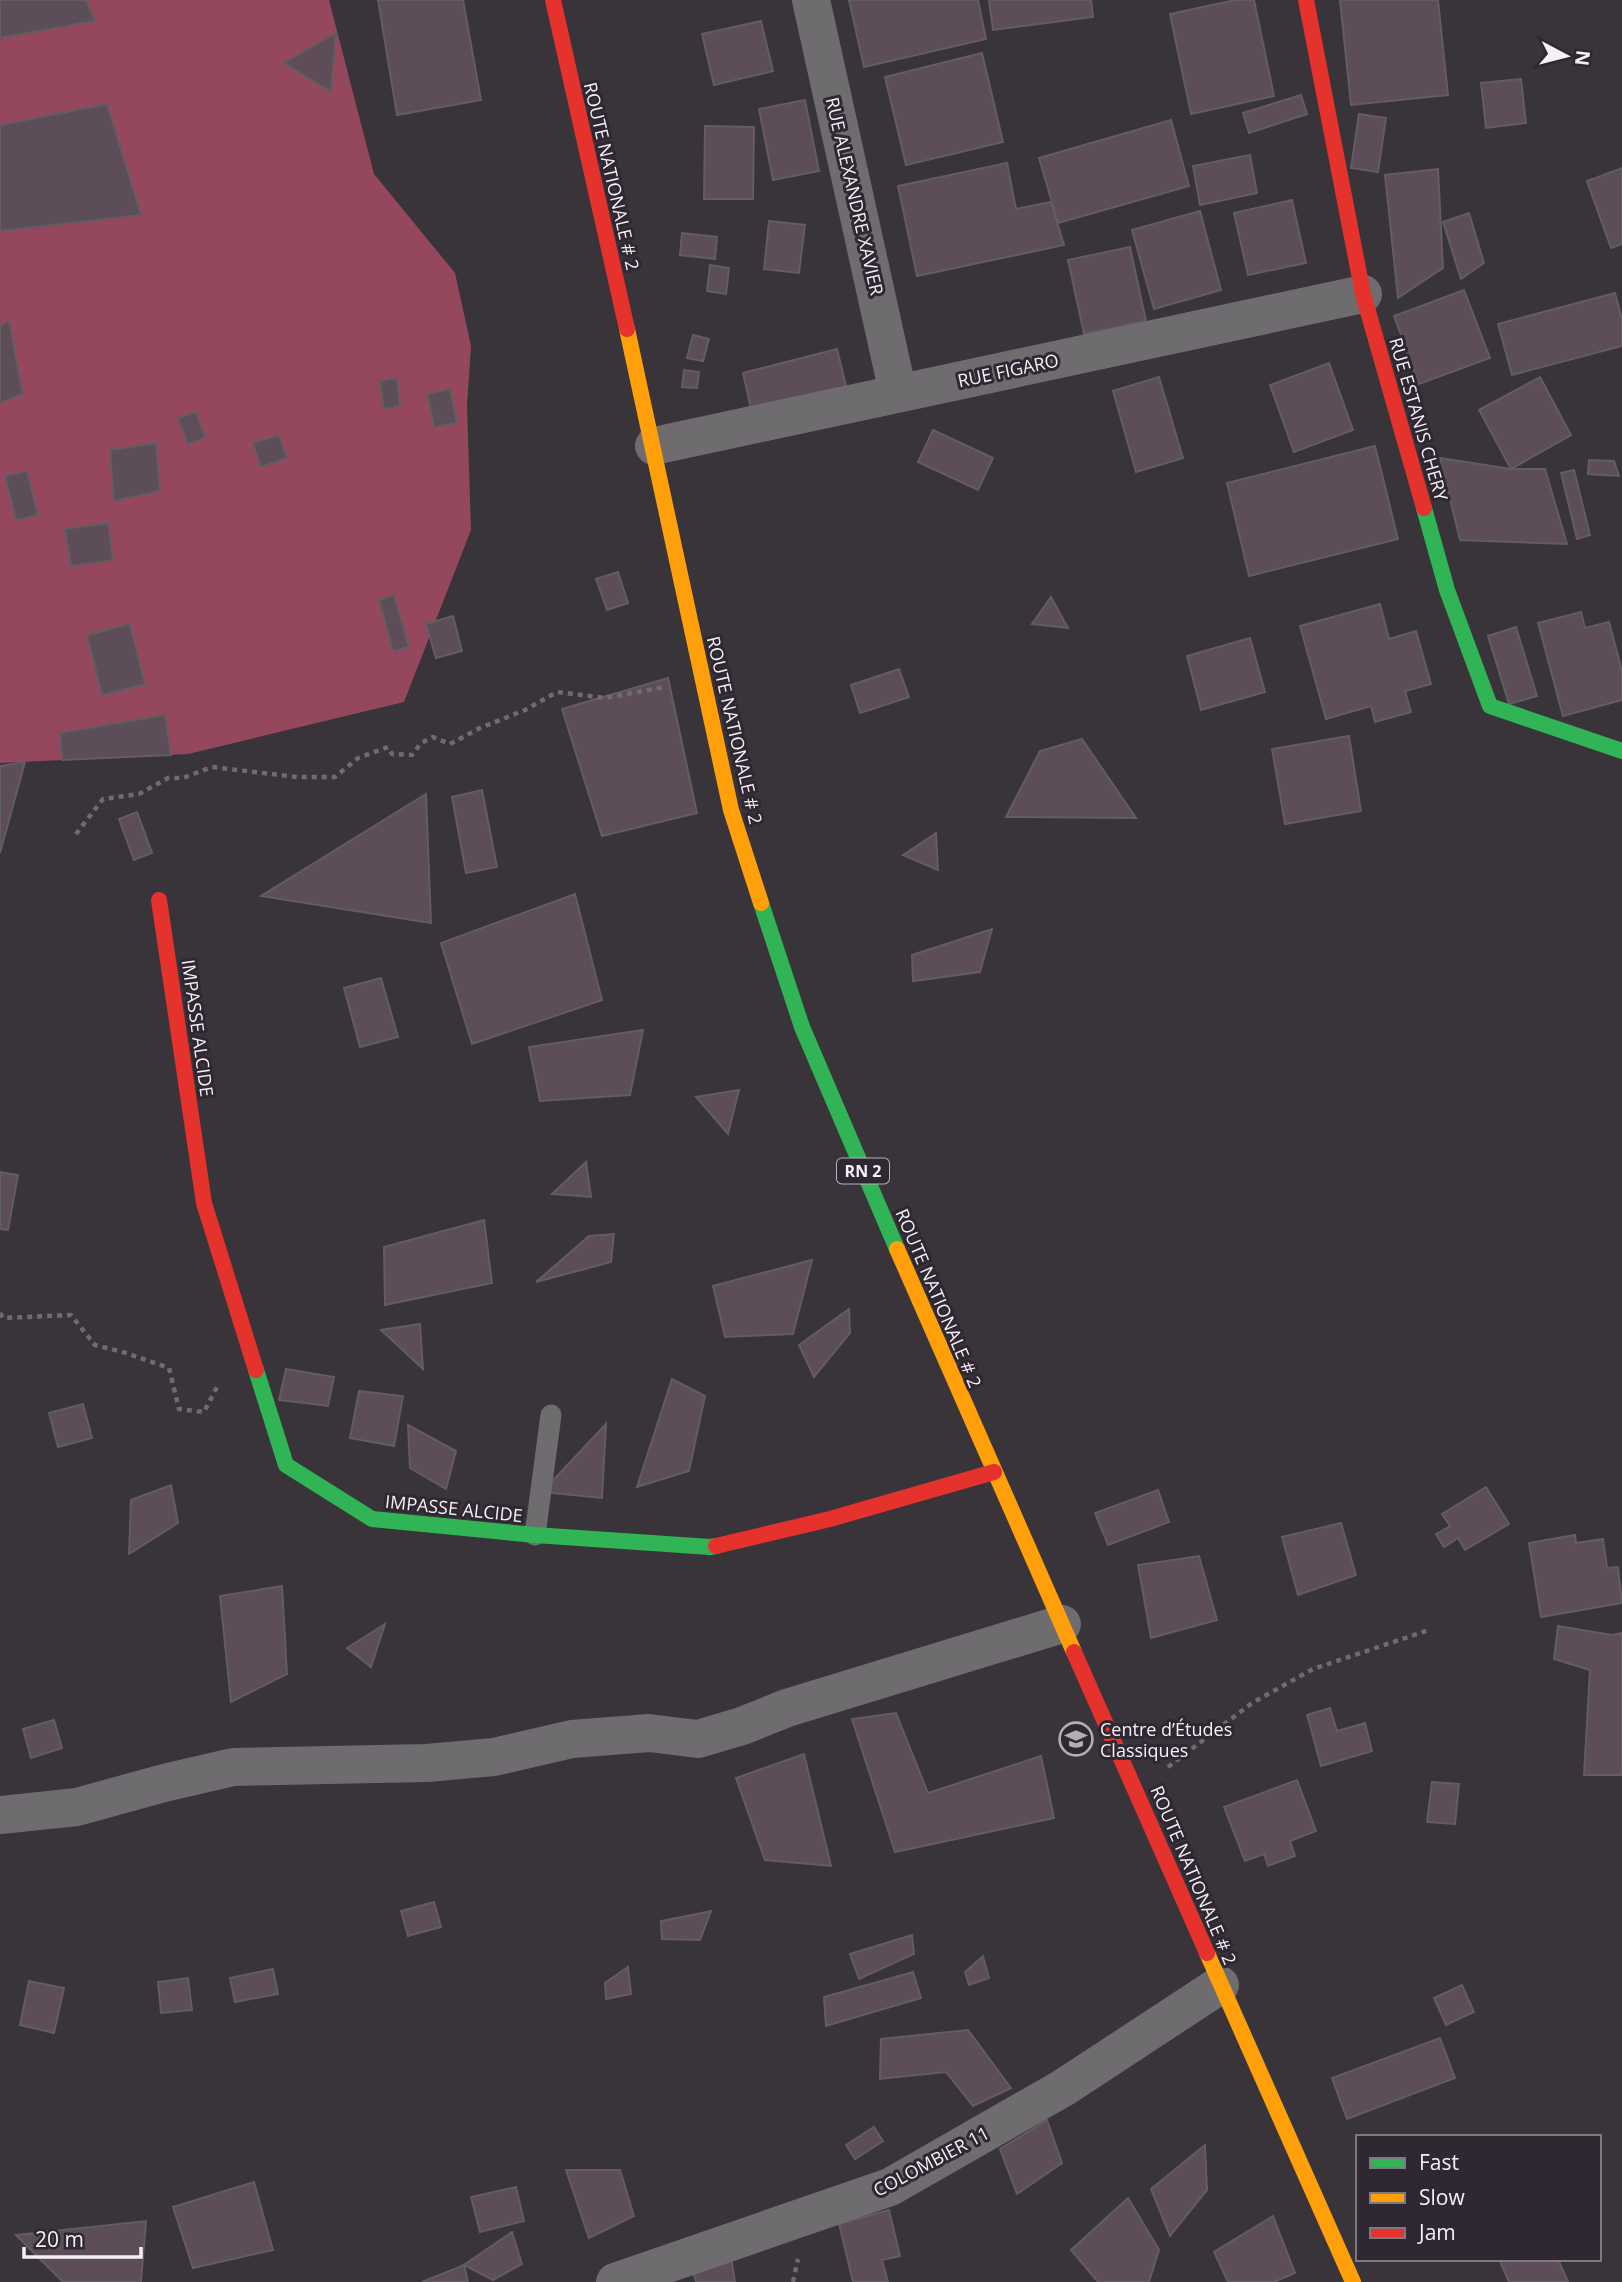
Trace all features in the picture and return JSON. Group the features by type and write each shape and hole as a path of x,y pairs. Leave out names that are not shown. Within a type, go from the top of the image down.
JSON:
{"main road":[{"name":"ROUTE NATIONALE # 2","path":"552,0 653,446 731,810 802,1027 994,1472 1353,2282"},
{"name":"RUE ESTANIS CHERY","path":"1306,0 1363,294 1447,590 1490,706 1622,751"},
{"name":"IMPASSE ALCIDE","path":"159,900 204,1203 286,1465 372,1519 536,1535 710,1547 830,1519 994,1472"}],"street":[{"name":"RUE ALEXANDRE XAVIER","path":"811,0 898,393"},
{"name":"RUE FIGARO","path":"653,446 1363,294"},
{"path":"0,1815 77,1807 233,1767 441,1762 494,1757 572,1739 649,1733 698,1739 742,1726 787,1707 1062,1624"},
{"name":"COLOMBIER 11","path":"615,2282 890,2187 1063,2088 1220,1985"}],"lane":[{"path":"536,1535 551,1415"}],"path":[{"path":"76,834 103,799 139,794 168,778 183,778 212,767 297,777 334,776 358,758 388,747 392,754 412,755 421,743 433,737 450,744 480,728 525,710 557,692 605,698 704,680"},
{"path":"0,1313 4,1318 71,1315 95,1345 169,1368 179,1409 204,1412 217,1387 259,1379"},
{"path":"1138,1793 1252,1703 1313,1670 1429,1630"}],"shaded area":[{"path":"0,0 329,0 374,174 455,273 471,346 467,406 471,530 404,702 188,754 0,763"}],"building":[{"path":"0,0 86,0 95,21 0,38"},
{"path":"378,0 463,0 481,100 397,115"},
{"path":"849,0 978,0 986,39 864,67"},
{"path":"989,0 1091,0 1093,17 993,30"},
{"path":"1235,0 1254,0 1274,96 1191,114 1170,14"},
{"path":"1340,0 1438,0 1448,95 1351,105"},
{"path":"761,21 773,71 714,85 702,34"},
{"path":"336,33 331,92 284,63"},
{"path":"982,53 1003,142 906,165 885,77"},
{"path":"1521,79 1526,123 1486,128 1481,83"},
{"path":"1301,95 1307,114 1249,133 1243,113"},
{"path":"805,100 819,171 773,180 759,109"},
{"path":"107,104 141,215 0,231 0,125"},
{"path":"1359,114 1386,118 1378,172 1351,168"},
{"path":"1171,120 1189,186 1058,223 1039,158"},
{"path":"705,126 754,127 753,199 704,199"},
{"path":"1250,155 1257,193 1200,205 1193,166"},
{"path":"1007,163 1016,209 1051,202 1064,245 917,276 898,186"},
{"path":"1622,168 1622,244 1611,248 1587,181"},
{"path":"1438,169 1443,268 1398,298 1385,175"},
{"path":"1292,200 1306,263 1248,275 1234,213"},
{"path":"1200,211 1221,290 1154,309 1132,230"},
{"path":"1469,213 1484,263 1461,279 1443,222"},
{"path":"769,221 805,225 799,273 764,269"},
{"path":"682,233 717,237 715,259 680,255"},
{"path":"1130,247 1146,321 1084,334 1068,260"},
{"path":"710,265 729,268 726,294 707,291"},
{"path":"1464,290 1490,358 1419,384 1394,316"},
{"path":"1615,293 1622,319 1622,346 1512,375 1498,324"},
{"path":"9,321 23,394 0,403 0,326"},
{"path":"693,335 709,339 703,361 687,358"},
{"path":"837,349 848,394 753,418 743,373"},
{"path":"1329,363 1353,430 1294,452 1270,385"},
{"path":"684,370 699,372 697,388 682,387"},
{"path":"1159,377 1183,458 1136,472 1113,391"},
{"path":"1540,377 1571,435 1511,469 1479,410"},
{"path":"397,378 400,406 384,409 380,381"},
{"path":"450,389 457,423 434,427 427,394"},
{"path":"196,412 205,438 188,444 178,418"},
{"path":"933,430 993,458 978,490 918,462"},
{"path":"279,435 287,458 261,467 253,443"},
{"path":"156,443 160,491 114,501 110,450"},
{"path":"1375,446 1398,539 1249,576 1227,483"},
{"path":"1440,458 1511,469 1545,469 1567,544 1460,540"},
{"path":"1589,460 1614,461 1619,476 1588,474"},
{"path":"1574,470 1590,535 1577,539 1561,473"},
{"path":"27,471 38,515 16,520 5,476"},
{"path":"108,523 113,560 71,566 65,529"},
{"path":"618,572 628,603 607,610 596,579"},
{"path":"394,595 409,647 393,651 379,600"},
{"path":"1051,597 1068,628 1032,624"},
{"path":"1380,604 1389,639 1416,631 1431,684 1405,691 1411,712 1375,722 1371,706 1326,719 1300,626"},
{"path":"1581,612 1585,628 1609,622 1622,671 1622,700 1563,716 1538,623"},
{"path":"453,616 462,651 436,658 426,624"},
{"path":"130,624 145,684 102,695 87,635"},
{"path":"1516,627 1537,696 1509,704 1488,636"},
{"path":"1250,638 1265,692 1201,710 1187,656"},
{"path":"899,669 909,697 860,713 851,685"},
{"path":"668,678 697,813 602,836 562,709"},
{"path":"165,715 171,755 62,760 60,733"},
{"path":"1349,736 1361,811 1285,824 1272,749"},
{"path":"1082,739 1136,818 1006,817 1040,751"},
{"path":"25,762 0,853 0,766"},
{"path":"482,790 497,867 466,873 452,797"},
{"path":"426,794 431,923 261,896"},
{"path":"137,812 152,853 134,860 119,819"},
{"path":"936,833 938,870 903,855"},
{"path":"575,894 602,1000 472,1044 441,943"},
{"path":"992,929 980,972 913,981 912,955"},
{"path":"381,978 398,1037 360,1047 344,988"},
{"path":"643,1030 630,1095 540,1101 529,1047"},
{"path":"739,1090 728,1134 696,1097"},
{"path":"586,1162 591,1197 552,1194"},
{"path":"0,1172 18,1175 8,1230 0,1229"},
{"path":"484,1220 492,1283 385,1305 384,1247"},
{"path":"614,1234 611,1262 536,1282 589,1236"},
{"path":"812,1260 793,1334 725,1337 713,1286"},
{"path":"849,1309 850,1333 814,1377 799,1345"},
{"path":"420,1324 423,1369 381,1330"},
{"path":"286,1369 334,1377 328,1406 279,1400"},
{"path":"672,1379 705,1396 689,1471 637,1487"},
{"path":"359,1391 403,1396 394,1446 350,1438"},
{"path":"83,1404 92,1438 58,1447 49,1413"},
{"path":"606,1424 602,1498 542,1492"},
{"path":"408,1425 456,1451 446,1489 410,1468"},
{"path":"171,1485 178,1523 129,1554 131,1500"},
{"path":"1486,1487 1509,1524 1465,1550 1458,1538 1444,1547 1436,1534 1450,1526 1442,1514"},
{"path":"1158,1490 1169,1522 1108,1545 1095,1513"},
{"path":"1341,1523 1356,1575 1298,1595 1282,1537"},
{"path":"1575,1535 1576,1543 1603,1539 1607,1568 1618,1567 1622,1603 1541,1617 1529,1543"},
{"path":"1199,1556 1217,1620 1151,1638 1138,1565"},
{"path":"282,1586 287,1674 231,1702 220,1596"},
{"path":"385,1624 371,1667 347,1648"},
{"path":"1558,1626 1612,1635 1622,1633 1622,1775 1584,1775 1590,1670 1554,1659"},
{"path":"1330,1708 1337,1731 1365,1723 1372,1751 1321,1766 1307,1715"},
{"path":"896,1713 928,1793 1041,1756 1054,1818 895,1852 852,1719"},
{"path":"54,1720 62,1748 31,1758 23,1729"},
{"path":"804,1754 831,1866 765,1860 736,1778"},
{"path":"1297,1780 1316,1831 1290,1841 1295,1856 1268,1866 1264,1854 1245,1861 1224,1807"},
{"path":"1432,1782 1459,1784 1455,1824 1427,1822"},
{"path":"434,1902 441,1927 408,1936 401,1911"},
{"path":"711,1911 700,1940 662,1939 661,1921"},
{"path":"912,1935 914,1954 859,1979 850,1954"},
{"path":"983,1956 989,1978 969,1985 965,1972"},
{"path":"628,1967 631,1994 606,1999 605,1983"},
{"path":"273,1969 278,1994 235,2002 230,1978"},
{"path":"913,1972 921,1998 826,2026 824,1997"},
{"path":"188,1978 192,2010 161,2013 158,1982"},
{"path":"29,1981 64,1988 54,2033 20,2025"},
{"path":"1462,1985 1474,2012 1446,2025 1434,1998"},
{"path":"968,2030 1011,2088 973,2106 946,2072 880,2079 881,2039"},
{"path":"1440,2038 1455,2078 1347,2119 1332,2078"},
{"path":"1047,2120 1062,2163 1017,2194 1000,2149"},
{"path":"874,2127 883,2141 855,2159 846,2145"},
{"path":"1205,2145 1207,2190 1170,2236 1151,2189"},
{"path":"566,2170 620,2170 634,2216 589,2238"},
{"path":"254,2182 273,2250 193,2268 173,2207"},
{"path":"516,2187 524,2221 480,2232 471,2197"},
{"path":"1128,2198 1159,2250 1149,2282 1098,2282 1071,2250"},
{"path":"889,2210 900,2256 882,2260 888,2282 853,2282 839,2224"},
{"path":"1273,2216 1295,2273 1274,2282 1228,2282 1214,2252"},
{"path":"146,2221 141,2282 63,2282 16,2235"},
{"path":"512,2232 522,2264 493,2280 464,2265"},
{"path":"731,2257 735,2282 696,2282 691,2264"},
{"path":"1500,2261 1559,2261 1568,2282 1509,2282"},
{"path":"464,2265 468,2282 422,2282"}],"traffic: fast":[{"path":"1424,508 1447,590 1490,706 1622,751"},
{"path":"761,903 802,1027 897,1249"},
{"path":"256,1370 286,1465 372,1519 535,1535 716,1546"}],"traffic: slow":[{"path":"627,329 731,810 761,903"},
{"path":"897,1249 1074,1652"},
{"path":"1207,1953 1353,2282"}],"traffic: jam":[{"path":"553,0 627,329"},
{"path":"1306,0 1363,294 1424,508"},
{"path":"159,900 204,1203 256,1370"},
{"path":"716,1546 830,1519 994,1472"},
{"path":"1074,1652 1207,1953"}],"place":[{"name":"Centre d’Études Classiques","path":"1076,1739"}]}
